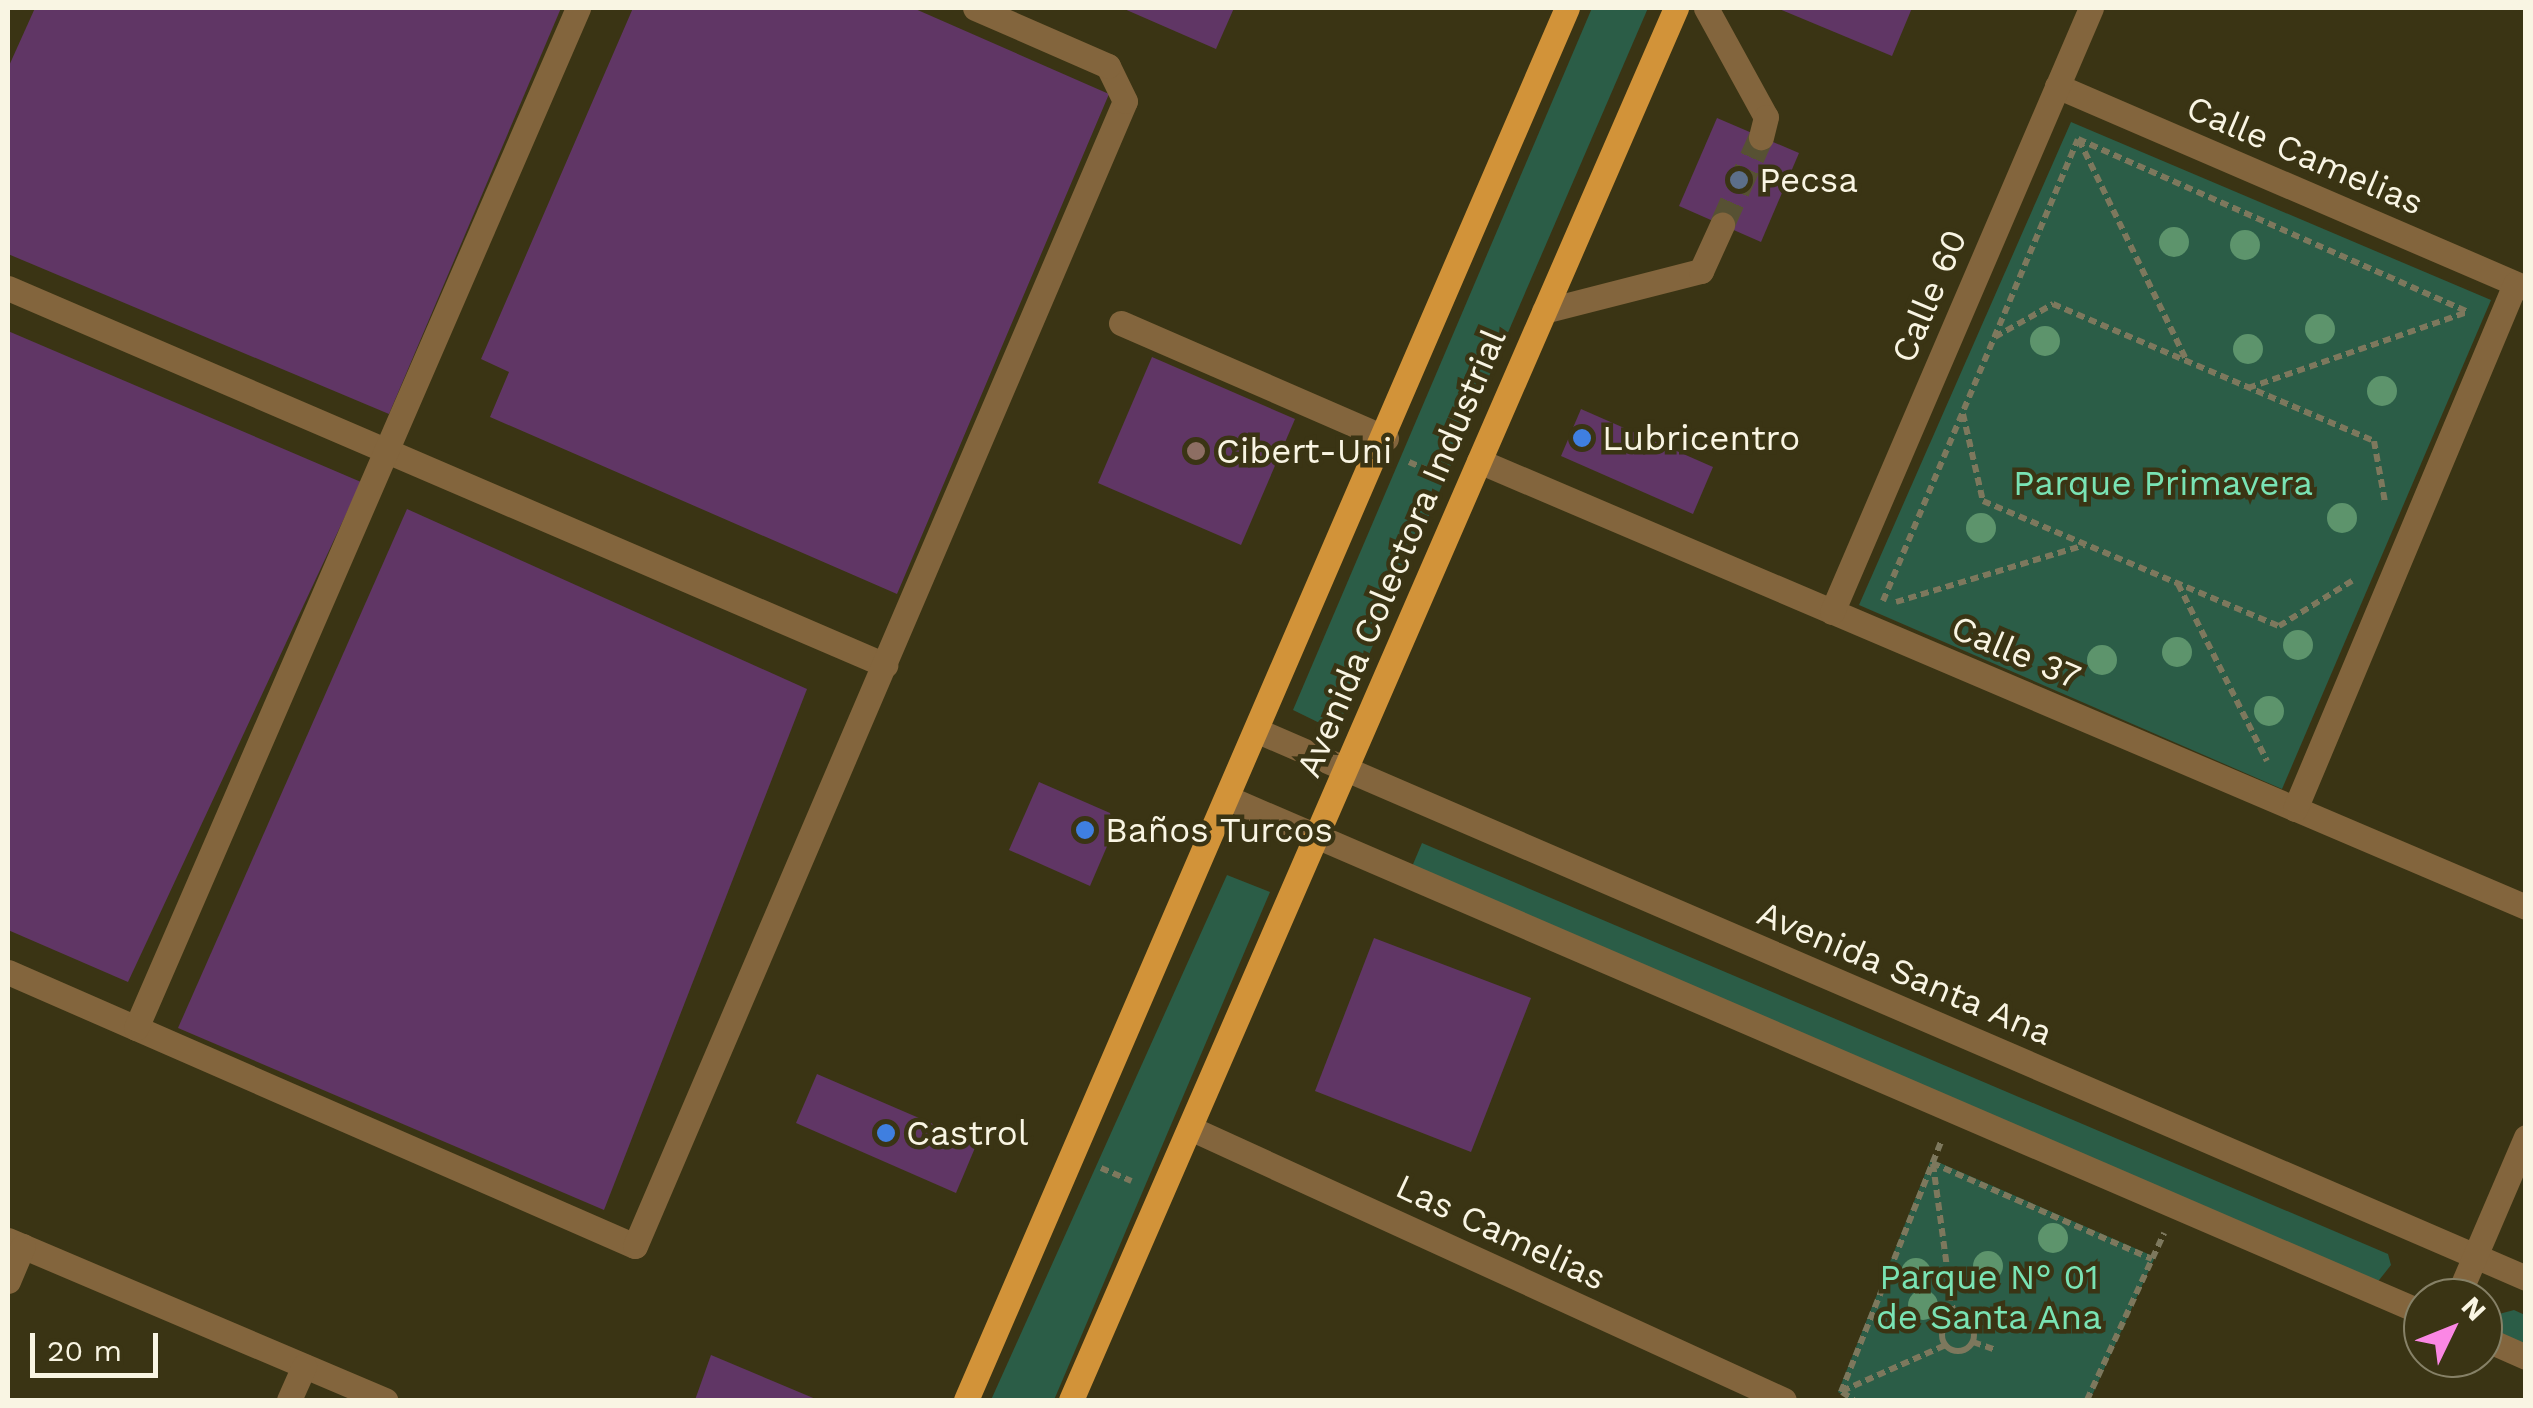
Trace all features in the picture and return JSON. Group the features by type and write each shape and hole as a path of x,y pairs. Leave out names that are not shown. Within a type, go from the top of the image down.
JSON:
{"main road":[{"name":"Avenida Colectora Industrial","path":"966,1400 1383,443 1567,8"},
{"name":"Avenida Colectora Industrial","path":"1071,1400 1676,8"}],"street":[{"path":"136,1028 578,8"},
{"path":"8,972 635,1246 1125,101 1108,66 975,8"},
{"path":"1706,8 1766,117 1760,137"},
{"name":"Calle 60","path":"1832,612 2091,8"},
{"name":"Calle Camelias","path":"2057,86 2520,286"},
{"path":"1544,312 1701,271 1722,225"},
{"path":"2295,809 2520,286"},
{"path":"8,288 885,665"},
{"path":"1120,323 1383,443"},
{"name":"Calle 37","path":"1479,461 2526,907"},
{"name":"Avenida Santa Ana","path":"1258,730 2526,1278"},
{"path":"1228,798 2403,1303"},
{"name":"Las Camelias","path":"1190,1128 1784,1400"},
{"path":"2465,1278 2526,1137"},
{"path":"8,1281 15,1243 385,1400"},
{"path":"2503,1347 2526,1357"},
{"path":"289,1400 304,1366"}],"path":[{"path":"2078,139 1880,607 2086,545"},
{"path":"2078,139 2187,361"},
{"path":"2078,139 2470,312 2247,388"},
{"path":"1994,337 2054,304 2374,441 2386,508"},
{"path":"1962,412 1983,501 2279,626 2358,577"},
{"path":"1383,443 1468,488"},
{"path":"2178,583 2274,775"},
{"path":"1072,1156 1161,1194"},
{"path":"1932,1163 1954,1320"},
{"path":"1841,1392 1932,1163"},
{"path":"1932,1163 2152,1260 2088,1400"},
{"path":"1946,1345 1942,1330 1954,1320 1969,1322 1972,1342"},
{"path":"1841,1392 1946,1345 1960,1351 1972,1342"},
{"path":"1972,1342 1996,1350"},
{"path":"1841,1392 1854,1400"}],"green space":[{"path":"1592,8 1648,8 1336,731 1293,710"},
{"name":"Parque Primavera","path":"2071,122 2491,300 2282,789 1859,605"},
{"path":"1422,843 2388,1254 2391,1265 2376,1284 1411,869"},
{"path":"1227,875 1270,892 1054,1400 991,1400"},
{"name":"Parque N° 01 de Santa Ana","path":"1931,1159 2155,1257 2090,1400 1850,1400 1838,1392"},
{"path":"2514,1310 2525,1315 2525,1347 2503,1338 2503,1313"}],"building":[{"path":"35,8 561,8 389,414 8,254 8,68"},
{"path":"633,8 913,8 1109,94 897,594 490,417 509,372 481,359"},
{"path":"1122,8 1234,8 1216,49"},
{"path":"1777,8 1912,8 1892,56"},
{"name":"Pecsa","path":"1717,118 1799,153 1761,242 1679,206"},
{"path":"8,331 361,482 128,982 8,930"},
{"name":"Cibert-Uni","path":"1152,357 1295,419 1241,545 1098,483"},
{"path":"1581,409 1713,467 1693,514 1561,456"},
{"path":"407,509 807,689 604,1210 178,1028"},
{"path":"1039,782 1110,813 1114,830 1090,886 1009,850"},
{"path":"1374,938 1531,998 1471,1152 1315,1091"},
{"name":"Castrol","path":"817,1074 977,1143 956,1193 796,1123"},
{"path":"711,1355 818,1400 695,1400"}],"tunnel":[{"path":"1722,225 1761,137"}],"place":[{"name":"Pecsa","path":"1739,180"},
{"name":"Lubricentro","path":"1582,438"},
{"name":"Cibert-Uni","path":"1196,451"},
{"name":"Baños Turcos","path":"1085,830"},
{"name":"Castrol","path":"886,1133"}]}
